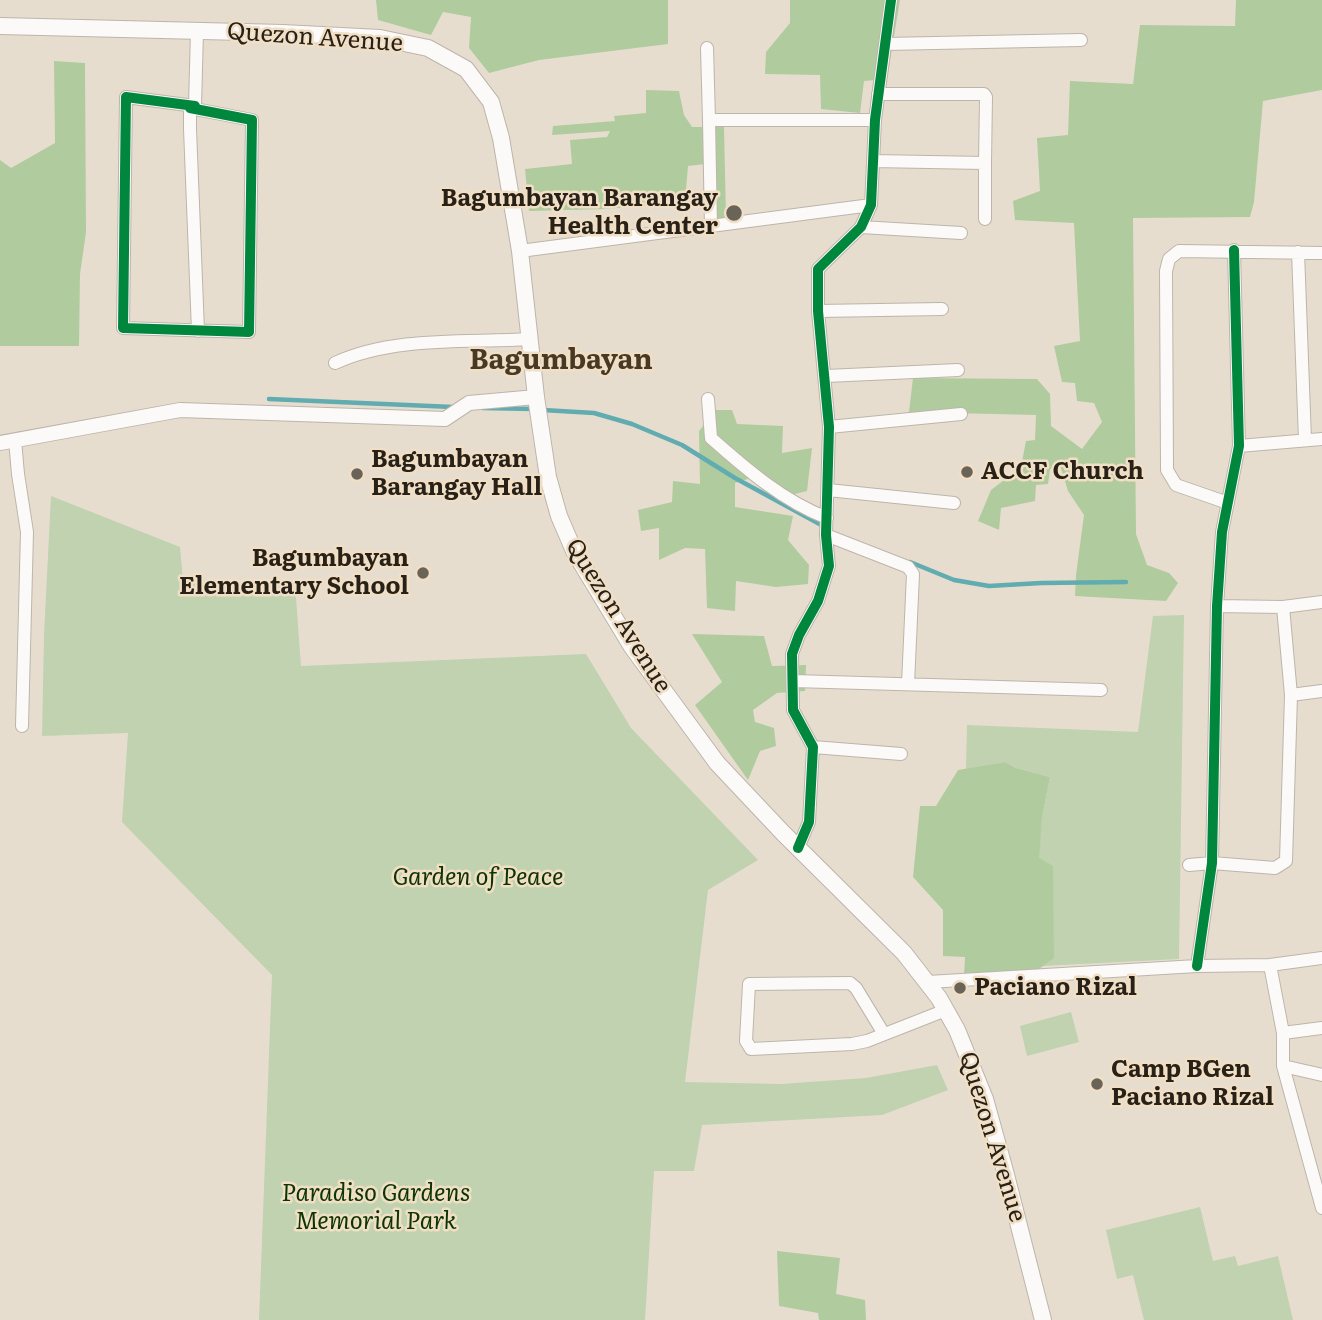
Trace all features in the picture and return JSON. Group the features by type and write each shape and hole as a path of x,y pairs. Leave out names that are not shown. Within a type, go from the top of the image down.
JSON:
{"main road":[{"name":"Quezon Avenue","path":"0,26 380,38 428,48 466,69 491,102 501,138 520,251 548,477 559,516 581,563 632,648 717,763 904,953 928,982 946,1010 974,1068 985,1100 1043,1320"}],"street":[{"path":"798,848 809,822 813,747 793,710 792,653 818,601 829,566 825,535 829,427 818,310 818,269 861,227 871,205 875,120 891,0"},
{"path":"197,31 193,107 198,331"},
{"path":"886,44 1081,40"},
{"path":"707,48 711,227"},
{"path":"878,94 984,94 985,219"},
{"path":"126,97 193,107 252,120 248,332 123,328 126,97"},
{"path":"709,120 875,120"},
{"path":"873,161 985,163"},
{"path":"520,251 871,205"},
{"path":"861,227 961,233"},
{"path":"1197,965 1212,863 1217,606 1222,532 1239,446 1234,250"},
{"path":"1228,503 1176,485 1167,470 1166,271 1169,259 1179,251 1322,253"},
{"path":"1298,252 1305,440"},
{"path":"818,310 943,309"},
{"path":"335,363 355,354 412,344 529,339"},
{"path":"826,376 958,370"},
{"path":"22,726 27,532 18,474 7,442 180,410 445,419 469,403 536,397"},
{"path":"708,399 711,438 777,492 804,509 827,518"},
{"path":"829,427 961,414"},
{"path":"1239,446 1322,439"},
{"path":"828,490 954,503"},
{"path":"825,535 908,567 913,575 908,684"},
{"path":"1217,606 1283,607 1322,602"},
{"path":"1189,865 1212,863 1275,868 1286,862 1291,695 1283,607"},
{"path":"794,681 1101,690"},
{"path":"1291,695 1322,691"},
{"path":"813,747 901,754"},
{"path":"928,982 1197,965 1270,965 1322,958"},
{"path":"1270,965 1283,1033 1283,1066 1322,1208"},
{"path":"884,1034 856,988 850,984 750,984 746,1041 751,1049 852,1044 884,1034 946,1010"},
{"path":"1283,1033 1322,1028"},
{"path":"1283,1066 1322,1075"}],"green space":[{"path":"376,0 668,0 668,44 539,60 489,73 469,48 471,17 443,12 431,35 378,20"},
{"path":"790,0 900,0 887,79 864,81 860,113 821,109 820,75 765,74 766,52 790,23"},
{"path":"1236,0 1322,0 1322,90 1263,101 1254,202 1250,217 1133,218 1136,534 1147,565 1169,573 1178,583 1166,601 1075,596 1084,515 1068,491 1061,468 1050,469 1048,484 1036,485 1035,501 1001,508 999,530 978,521 991,490 1021,467 1026,441 1035,440 1036,415 909,412 913,378 1037,379 1050,394 1051,426 1082,449 1102,422 1094,403 1077,401 1075,383 1062,382 1054,346 1080,341 1074,223 1015,220 1013,201 1040,191 1037,138 1068,135 1070,81 1133,84 1140,25 1235,26"},
{"path":"54,61 85,63 86,232 80,274 79,346 0,346 0,160 11,168 55,143"},
{"path":"646,90 679,91 684,115 692,127 724,127 726,218 715,222 713,163 688,166 685,202 606,209 529,211 525,169 572,164 570,140 607,137 610,131 552,135 553,126 615,121 614,116 646,113"},
{"path":"716,410 732,410 737,424 783,426 782,453 812,448 807,491 787,496 751,478 735,483 735,507 793,516 788,540 809,565 808,584 776,587 736,581 735,611 707,608 705,549 685,548 659,560 659,528 641,531 638,510 672,502 673,481 700,484 699,431"},
{"name":"Garden of Peace","path":"51,496 180,547 183,580 295,584 301,666 586,654 631,728 758,860 708,890 685,1082 781,1084 866,1078 937,1065 948,1090 882,1115 702,1125 694,1171 654,1171 645,1320 259,1320 272,975 122,822 128,733 42,736"},
{"path":"1184,615 1179,959 1042,966 1053,957 1038,859 1050,777 1016,768 1005,762 966,769 967,725 1138,732 1153,616"},
{"path":"692,634 764,636 772,666 806,665 805,691 777,693 753,710 755,722 774,728 776,746 760,751 748,780 695,705 722,682"},
{"path":"1005,762 1016,768 1050,777 1042,818 1039,858 1053,866 1054,958 1039,969 964,975 965,957 943,956 943,910 913,877 920,806 936,806 958,770"},
{"path":"1071,1012 1079,1042 1027,1056 1020,1026"},
{"path":"1200,1207 1213,1261 1235,1256 1238,1266 1278,1256 1293,1320 1144,1320 1133,1275 1117,1279 1106,1230"},
{"path":"777,1251 840,1258 836,1294 865,1300 866,1320 819,1320 818,1313 779,1306"}],"waterway":[{"path":"269,399 453,407"},
{"path":"483,408 534,409"},
{"path":"543,410 594,413 632,424 682,445 735,478 825,527"},
{"path":"910,562 954,580 989,586 1126,582"}],"cycle path":[{"path":"798,848 809,822 813,747 793,710 792,654 818,601 829,566 826,535 829,427 818,311 818,269 861,227 871,205 875,120 891,0"},
{"path":"190,108 252,120 249,332 123,328 126,97 195,106"},
{"path":"1197,966 1212,863 1217,606 1222,532 1239,446 1234,250"}],"place":[{"name":"Bagumbayan Barangay Health Center","path":"734,213"},
{"name":"ACCF Church","path":"967,472"},
{"name":"Bagumbayan Barangay Hall","path":"357,474"},
{"name":"Bagumbayan Elementary School","path":"423,573"},
{"name":"Paciano Rizal","path":"960,988"},
{"name":"Camp BGen Paciano Rizal","path":"1097,1084"}],"district":[{"name":"Bagumbayan","path":"561,361"}],"park label":[{"name":"Paradiso Gardens Memorial Park","path":"376,1208"}]}
